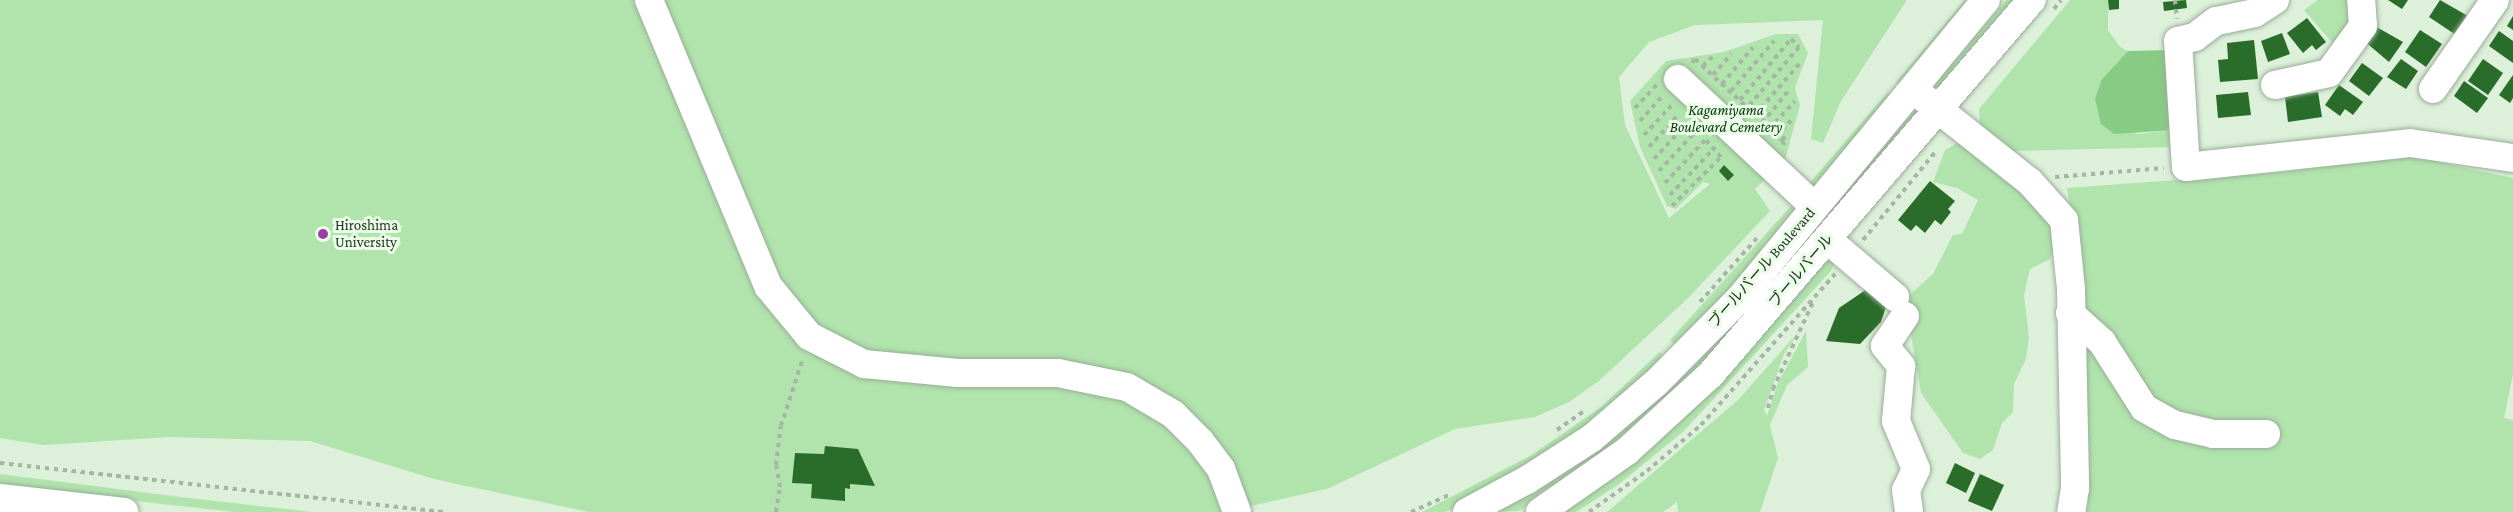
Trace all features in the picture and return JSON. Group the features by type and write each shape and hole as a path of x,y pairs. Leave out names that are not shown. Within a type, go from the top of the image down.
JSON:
{"street":[{"path":"649,0 768,286 809,336 864,364 958,373 1075,375 1127,387 1173,414 1200,441 1221,469 1237,512"},
{"name":"ブールバール Boulevard","path":"1462,501 1527,480 1592,438 1656,383 1741,297 1986,0"},
{"name":"ブールバール","path":"1540,512 1574,492 1670,413 1838,249 1938,110 2032,0"},
{"path":"2275,0 2255,13 2216,21 2195,37 2178,41 2186,166 2410,142 2513,158"},
{"path":"2275,84 2329,74 2363,26 2361,0"},
{"path":"2433,89 2495,0"},
{"path":"1670,88 1815,207"},
{"path":"1913,89 2030,182 2064,220 2070,313 2075,488 2071,512"},
{"path":"1838,249 1900,306 1885,346 1901,366 1896,421 1916,469 1906,490 1909,512"},
{"path":"2070,313 2102,342 2144,408 2175,425 2213,434 2266,434"},
{"path":"0,498 124,512"}],"path":[{"path":"1740,100 1791,39 1799,46 1748,107"},
{"path":"1774,41 1732,93 1783,141 1788,134"},
{"path":"1722,84 1753,47"},
{"path":"1713,75 1731,54"},
{"path":"1703,66 1712,57"},
{"path":"1755,115 1800,63"},
{"path":"1640,121 1670,88"},
{"path":"1763,122 1790,89"},
{"path":"1770,129 1795,101"},
{"path":"1644,135 1671,106"},
{"path":"1649,147 1679,114"},
{"path":"1777,136 1794,118"},
{"path":"1654,159 1688,122"},
{"path":"1659,171 1698,131 1721,157 1672,206"},
{"path":"1665,183 1706,139"},
{"path":"1670,195 1714,148"},
{"path":"2030,182 2088,172 2186,166"},
{"path":"1694,310 1759,235"},
{"path":"1768,408 1814,298"},
{"path":"776,512 780,487 776,465 782,426 806,349"},
{"path":"1554,432 1595,404"},
{"path":"0,463 443,512"},
{"path":"1410,512 1462,501"}],"green space":[{"name":"Kagamiyama Boulevard Cemetery","path":"0,0 1907,0 1841,101 1823,143 1811,139 1823,20 1695,25 1649,42 1619,77 1625,125 1669,218 1710,184 1703,182 1676,209 1667,206 1640,147 1630,101 1666,61 1724,52 1776,34 1798,34 1808,53 1795,88 1800,105 1785,160 1755,189 1770,211 1688,298 1600,380 1569,402 1535,417 1455,429 1327,489 1223,512 589,512 434,479 310,441 169,437 43,445 0,438"},
{"path":"1965,0 1977,0 1903,87 1896,82"},
{"path":"2006,0 2020,0 1941,90 1937,87 1936,83"},
{"path":"2070,0 2108,0 2108,30 2120,47 2128,51 2102,79 2136,134 2175,130 2176,147 2011,151 1980,127 1979,109"},
{"path":"2318,0 2354,0 2356,25 2336,47 2304,10"},
{"path":"1887,93 1894,97 1814,192 1806,187"},
{"path":"1914,112 1917,113 1797,265 1650,416 1519,511 1491,512 1818,224"},
{"path":"1959,142 2013,176 2059,237 2050,259 2030,269 2024,295 2029,338 2026,359 2014,384 2013,412 2002,423 1993,450 1980,459 1963,453 1921,393 1905,299 1933,274 1953,235 1962,234 1978,200 1957,188 1933,182 1945,150"},
{"path":"2396,153 2513,178 2513,374 2504,418 2513,420 2513,512 2087,512 2089,470 2074,233 2067,188 2286,172"},
{"path":"1791,206 1796,212 1678,347 1670,340"},
{"path":"1830,259 1835,262 1831,271 1684,431 1618,485 1576,512 1562,512 1648,452 1752,349 1802,285"},
{"path":"1801,329 1784,354 1764,410 1767,416 1778,383 1806,331 1808,367 1787,385 1770,425 1778,458 1760,512 1678,512 1677,502 1663,512 1607,512 1738,400"},
{"path":"1660,352 1665,358 1591,424 1457,507 1445,512 1422,512 1532,455 1601,407"},
{"path":"0,474 313,512 234,512 0,486"}],"shaded area":[{"path":"2172,50 2175,130 2114,134 2101,124 2095,99 2102,79 2128,51"}],"building":[{"path":"2108,0 2119,0 2119,9 2109,10"},
{"path":"2186,0 2187,8 2164,11 2163,2"},
{"path":"2388,0 2408,0 2402,9"},
{"path":"2440,0 2468,16 2456,35 2429,17"},
{"path":"2513,16 2513,30 2507,26"},
{"path":"2307,18 2326,42 2316,50 2312,45 2303,53 2287,33"},
{"path":"2373,25 2403,42 2389,62 2363,40"},
{"path":"2420,30 2442,44 2426,67 2405,52"},
{"path":"2499,31 2513,41 2513,63 2489,46"},
{"path":"2282,33 2290,54 2268,62 2261,41"},
{"path":"2254,40 2258,79 2220,82 2218,60 2228,59 2227,43"},
{"path":"2401,59 2418,71 2406,89 2387,77"},
{"path":"2483,59 2503,73 2488,95 2468,81"},
{"path":"2362,63 2383,78 2369,96 2349,81"},
{"path":"2513,75 2513,98 2510,103 2499,95"},
{"path":"2464,81 2488,98 2477,113 2454,96"},
{"path":"2339,85 2363,102 2353,115 2345,109 2340,116 2325,105"},
{"path":"2248,92 2251,115 2218,118 2216,95"},
{"path":"2318,92 2322,117 2288,122 2285,97"},
{"path":"1724,165 1734,175 1728,181 1719,171"},
{"path":"1930,181 1955,201 1948,209 1951,212 1941,225 1935,220 1925,233 1916,225 1911,231 1898,220"},
{"path":"1870,287 1887,304 1881,322 1860,344 1826,341 1839,308"},
{"path":"825,446 858,449 875,486 850,484 850,489 845,488 845,501 811,498 812,484 792,483 795,453 824,454"},
{"path":"1955,463 1975,473 1966,493 1946,483"},
{"path":"1980,474 2004,485 1992,511 1968,501"}],"place":[{"name":"Hiroshima University","path":"323,234"}]}
